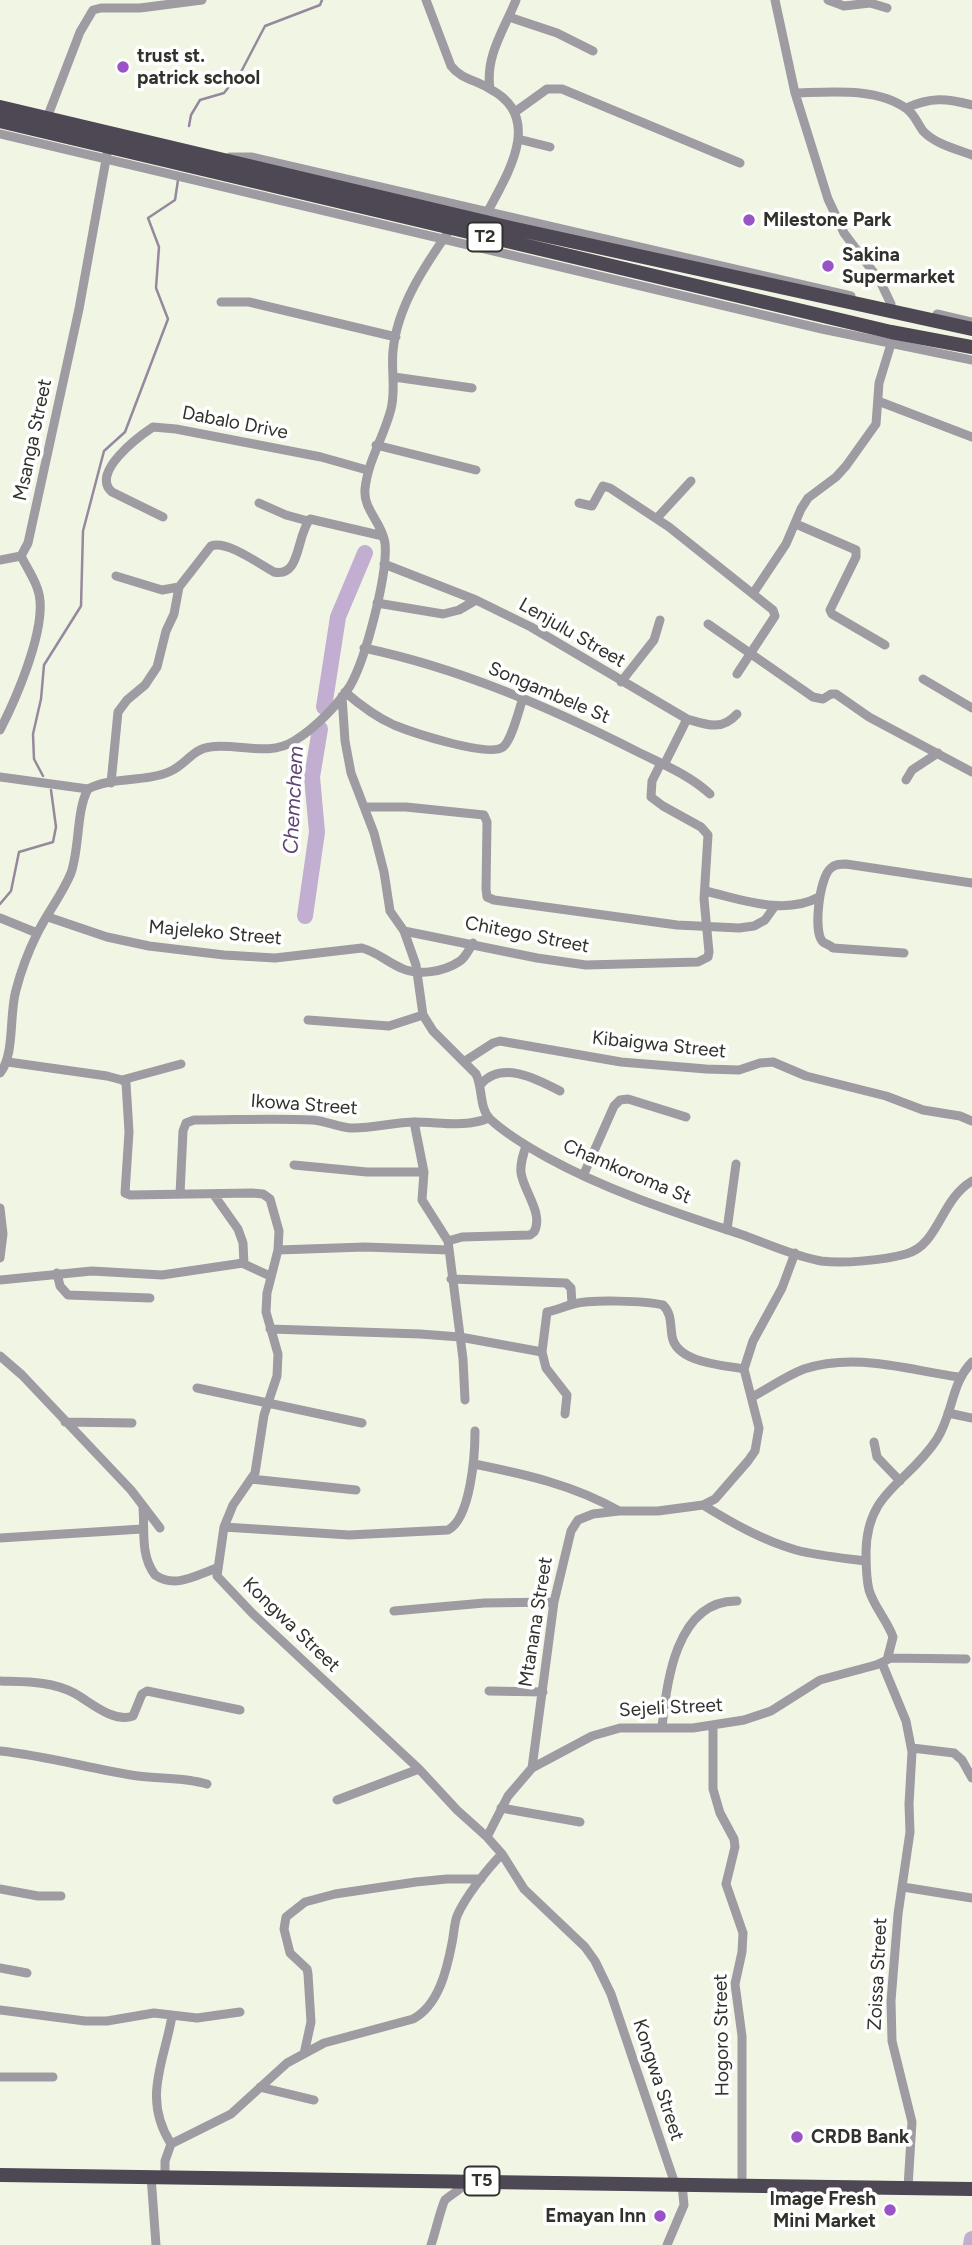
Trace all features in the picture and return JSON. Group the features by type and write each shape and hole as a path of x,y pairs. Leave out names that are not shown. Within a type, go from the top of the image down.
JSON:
{"highway":[{"name":"T2","path":"0,107 215,157 327,191 398,208 972,329"},
{"name":"T2","path":"0,121 108,153 327,191"},
{"name":"T2","path":"398,208 447,233 891,332 972,346"},
{"name":"T5","path":"0,2175 968,2189"}],"street":[{"path":"47,118 80,32 93,10 202,0"},
{"path":"426,0 451,66 466,79 497,92 515,112 519,139 506,178 488,211"},
{"path":"490,89 488,76 491,57 516,0"},
{"path":"775,0 795,93 835,217 880,281 891,304"},
{"path":"828,0 847,6 870,3 887,8"},
{"path":"509,17 556,33 593,51"},
{"path":"515,112 547,89 562,89 740,163"},
{"path":"795,93 863,94 890,100 906,108 926,134 945,145 972,155"},
{"path":"906,108 932,99 972,105"},
{"path":"0,134 108,153 447,233 891,344 972,360"},
{"path":"519,139 550,147"},
{"name":"Msanga Street","path":"21,556 28,543 49,454 108,153"},
{"path":"215,157 251,157 972,322"},
{"path":"0,777 88,789 155,777 171,771 202,748 285,746 303,735 343,694 354,678 364,648 377,603 384,564 383,536 365,502 368,470 392,406 393,351 396,337 415,286 427,262 447,233"},
{"path":"221,302 249,302 396,337"},
{"path":"754,592 786,544 808,498 846,466 873,429 878,418 879,383 891,344"},
{"path":"394,377 472,388"},
{"path":"878,401 972,436"},
{"name":"Dabalo Drive","path":"163,517 112,492 105,481 113,463 153,427 177,429 321,457 368,470"},
{"path":"376,445 476,470"},
{"path":"657,519 691,481"},
{"path":"579,503 592,506 603,486 607,486 657,519 754,592 775,613 737,674"},
{"path":"258,503 308,522 316,519 383,536"},
{"path":"111,783 117,715 121,706 145,685 157,667 166,631 174,614 179,587 214,544 227,546 274,572 287,573 294,563 308,522"},
{"path":"796,524 856,550 856,557 830,610 832,614 885,645"},
{"path":"0,560 21,556 40,598 29,658 13,704 0,730"},
{"name":"Lenjulu Street","path":"384,564 476,600 531,627 687,719 710,727 732,720 737,713"},
{"path":"116,576 162,590 179,587"},
{"path":"377,603 443,614 454,612 476,600"},
{"path":"621,682 650,646 660,620"},
{"path":"708,624 813,697 823,699 836,694 869,717 972,772"},
{"name":"Songambele St","path":"364,648 425,663 523,698 663,764 695,781 710,794"},
{"path":"923,679 972,708"},
{"path":"343,694 394,725 470,748 490,751 498,750 506,744 523,698"},
{"path":"343,694 346,752 351,774 365,807 384,872 390,911 404,931 418,973 423,1015 433,1031 477,1074 484,1111 489,1118"},
{"path":"663,764 687,719"},
{"path":"906,780 912,771 938,753"},
{"name":"Chitego Street","path":"404,931 537,958 586,965 698,962 709,955 705,927 708,835 701,827 651,797 652,781 663,764"},
{"path":"0,1073 8,1062 15,993 37,933 63,892 76,856 84,798 88,789"},
{"path":"365,807 407,807 484,816 487,822 486,889 490,899 705,927 754,926 765,920 775,905"},
{"path":"904,953 833,948 823,943 820,936 819,897 829,869 846,863 972,883"},
{"path":"705,891 775,905 796,906 819,897"},
{"name":"Majeleko Street","path":"48,917 107,937 149,946 224,955 275,958 362,948 400,968 418,973"},
{"path":"0,918 37,933"},
{"path":"418,973 441,969 460,961 473,943"},
{"path":"307,1020 389,1026 423,1015"},
{"name":"Kibaigwa Street","path":"465,1061 493,1043 505,1041 621,1062 706,1069 739,1070 773,1062 815,1079 972,1121"},
{"path":"8,1062 122,1080 181,1063"},
{"path":"481,1084 493,1073 510,1072 540,1080 560,1091"},
{"path":"122,1080 127,1088 129,1116 125,1192 130,1195 252,1193 268,1196 274,1208 279,1231 278,1250 270,1276 266,1306 278,1360 277,1376 268,1403 258,1459 251,1479 233,1505 224,1527 217,1568 184,1580 167,1581 155,1575 149,1563 142,1529 142,1506"},
{"path":"583,1176 614,1106 620,1100 628,1099 686,1117"},
{"name":"Ikowa Street","path":"180,1194 183,1130 186,1123 194,1120 257,1118 317,1121 362,1128 414,1122 456,1125 476,1123 489,1118"},
{"name":"Chamkoroma St","path":"489,1118 526,1146 583,1176 634,1198 795,1254 832,1261 911,1252 929,1238 950,1202 972,1181"},
{"path":"414,1122 424,1172 421,1195 448,1246 465,1401"},
{"path":"278,1250 448,1246 463,1237 530,1235 534,1232 538,1220 522,1173 521,1164 526,1146"},
{"path":"727,1230 736,1164"},
{"path":"294,1165 367,1172 424,1172"},
{"path":"214,1195 238,1229 243,1243 243,1263"},
{"path":"0,1208 3,1234 0,1258"},
{"path":"703,1505 715,1499 755,1451 759,1427 744,1369 753,1341 782,1288 795,1254"},
{"path":"0,1280 92,1271 162,1275 243,1263 270,1276"},
{"path":"57,1273 60,1286 68,1295 150,1298"},
{"path":"451,1279 566,1283 572,1288 572,1304"},
{"path":"565,1414 566,1395 546,1368 542,1352 547,1312 572,1304 592,1301 663,1305 671,1321 674,1345 679,1351 693,1358 744,1369"},
{"path":"270,1329 333,1329 460,1338 542,1352"},
{"path":"0,1356 22,1375 131,1490 160,1528"},
{"path":"752,1398 802,1370 841,1361 864,1361 959,1377"},
{"path":"885,1661 893,1637 869,1589 866,1561 867,1537 874,1510 937,1439 959,1377 972,1362"},
{"path":"197,1388 362,1423"},
{"path":"948,1413 972,1418"},
{"path":"65,1422 132,1423"},
{"path":"224,1527 349,1535 448,1530 458,1521 470,1485 475,1431"},
{"path":"874,1442 877,1457 900,1481"},
{"path":"474,1464 564,1486 619,1511"},
{"path":"251,1479 356,1490"},
{"path":"703,1505 781,1545 818,1555 866,1561"},
{"name":"Mtanana Street","path":"532,1768 554,1602 569,1535 575,1523 586,1516 619,1511 657,1511 703,1505"},
{"path":"0,1538 142,1529"},
{"name":"Kongwa Street","path":"217,1568 219,1580 251,1613 419,1769 457,1810 487,1837 502,1854 524,1889 577,1937 595,1961 611,1994 678,2184"},
{"path":"662,1728 667,1688 674,1656 682,1636 713,1606 737,1601"},
{"path":"394,1611 484,1603 554,1602"},
{"name":"Sejeli Street","path":"487,1837 508,1796 532,1768 604,1731 620,1728 713,1726 764,1714 820,1680 885,1661 966,1659"},
{"name":"Zoissa Street","path":"885,1661 906,1721 912,1748 909,1804 911,1832 892,1976 891,2025 912,2122 908,2187"},
{"path":"0,1681 52,1684 67,1689 121,1718 133,1716 142,1694 147,1691 240,1710"},
{"path":"489,1691 543,1692"},
{"name":"Hogoro Street","path":"713,1726 713,1789 735,1847 727,1872 726,1886 743,1933 735,1984 742,2036 742,2185"},
{"path":"912,1748 954,1753 962,1760 972,1778"},
{"path":"0,1751 39,1755 139,1776 186,1779 207,1784"},
{"path":"337,1800 419,1769"},
{"path":"501,1808 580,1822"},
{"path":"156,2245 158,2176 171,2144 230,2114 287,2063 324,2043 413,2019 424,2012 436,1995 442,1978 458,1915 490,1866 502,1854"},
{"path":"304,2054 311,2022 309,1975 307,1969 293,1959 290,1953 284,1929 286,1917 305,1902 335,1894 416,1882 481,1879"},
{"path":"902,1887 972,1898"},
{"path":"0,1889 38,1896 61,1896"},
{"path":"0,1968 27,1973"},
{"path":"0,2010 59,2020 85,2021 107,2021 154,2013 197,2018 240,2012"},
{"path":"171,2144 162,2129 156,2107 159,2068 172,2016"},
{"path":"0,2077 53,2077"},
{"path":"260,2087 314,2100"},
{"path":"431,2245 445,2201 461,2190 467,2181"},
{"path":"667,2245 684,2205 678,2184"}],"waterway":[{"path":"189,126 191,115 200,100 224,93 242,70 265,26 320,5 322,0"},
{"path":"43,776 34,759 33,734 41,699 44,665 81,606 83,531 104,451 125,432 168,319 156,288 159,247 148,218 175,200 178,180"},
{"path":"324,707 338,617 365,553"},
{"name":"Chemchem","path":"305,916 317,832 312,777 320,729"},
{"path":"0,904 11,891 19,852 53,842 56,827 51,790"},
{"path":"971,2245 972,2239"}],"place":[{"name":"trust st. patrick school","path":"123,67"},
{"name":"Milestone Park","path":"749,220"},
{"name":"Sakina Supermarket","path":"828,266"},
{"name":"CRDB Bank","path":"797,2137"},
{"name":"Image Fresh Mini Market","path":"890,2210"},
{"name":"Emayan Inn","path":"660,2216"}]}
